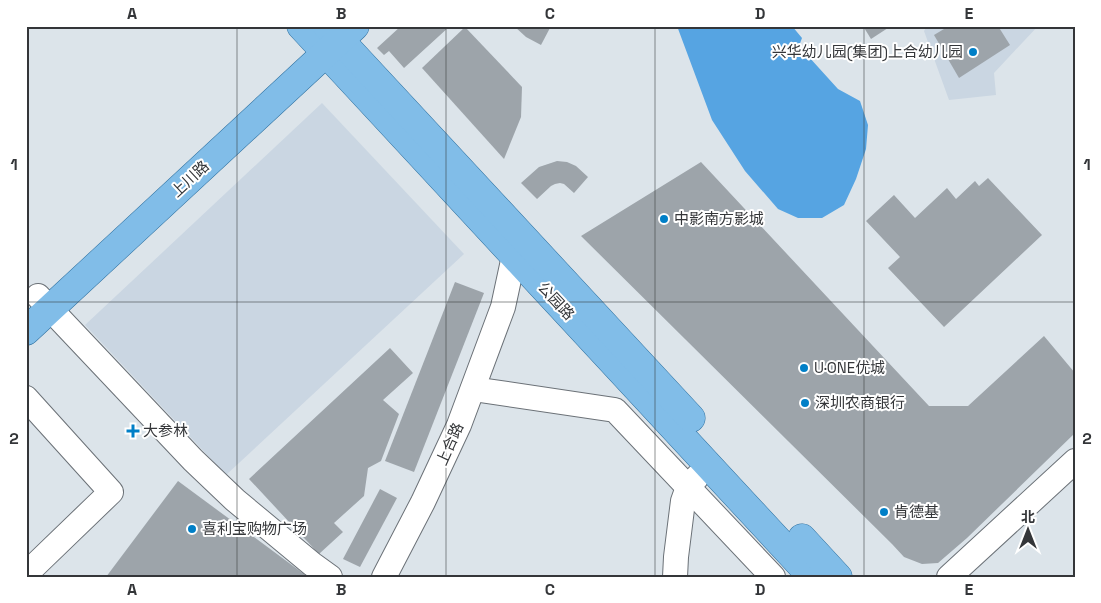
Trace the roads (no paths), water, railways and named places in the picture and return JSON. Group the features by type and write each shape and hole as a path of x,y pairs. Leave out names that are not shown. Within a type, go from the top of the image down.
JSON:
{"main road":[{"name":"公园路","path":"327,33 514,256 812,577"},
{"name":"公园路","path":"327,33 838,577"},
{"name":"上川路","path":"26,331 38,304 327,33"}],"street":[{"name":"上合路","path":"384,577 423,502 459,425 503,307 514,256"},
{"path":"503,307 522,293 544,288"},
{"path":"38,304 235,500 330,577"},
{"path":"473,389 615,410 773,577"},
{"path":"26,398 111,492 26,574"},
{"path":"949,577 1075,461"},
{"path":"675,577 683,501 688,487 708,465"}],"water":[{"path":"677,26 792,26 802,38 799,46 838,89 860,101 868,125 866,149 856,179 844,205 822,218 798,218 778,209 745,171 712,120"}],"place":[{"name":"兴华幼儿园(集团)上合幼儿园","path":"973,52"},
{"name":"中影南方影城","path":"664,219"},
{"name":"U·ONE优城","path":"804,368"},
{"name":"深圳农商银行","path":"805,403"},
{"name":"大参林","path":"133,431"},
{"name":"肯德基","path":"884,512"},
{"name":"喜利宝购物广场","path":"192,529"}]}
